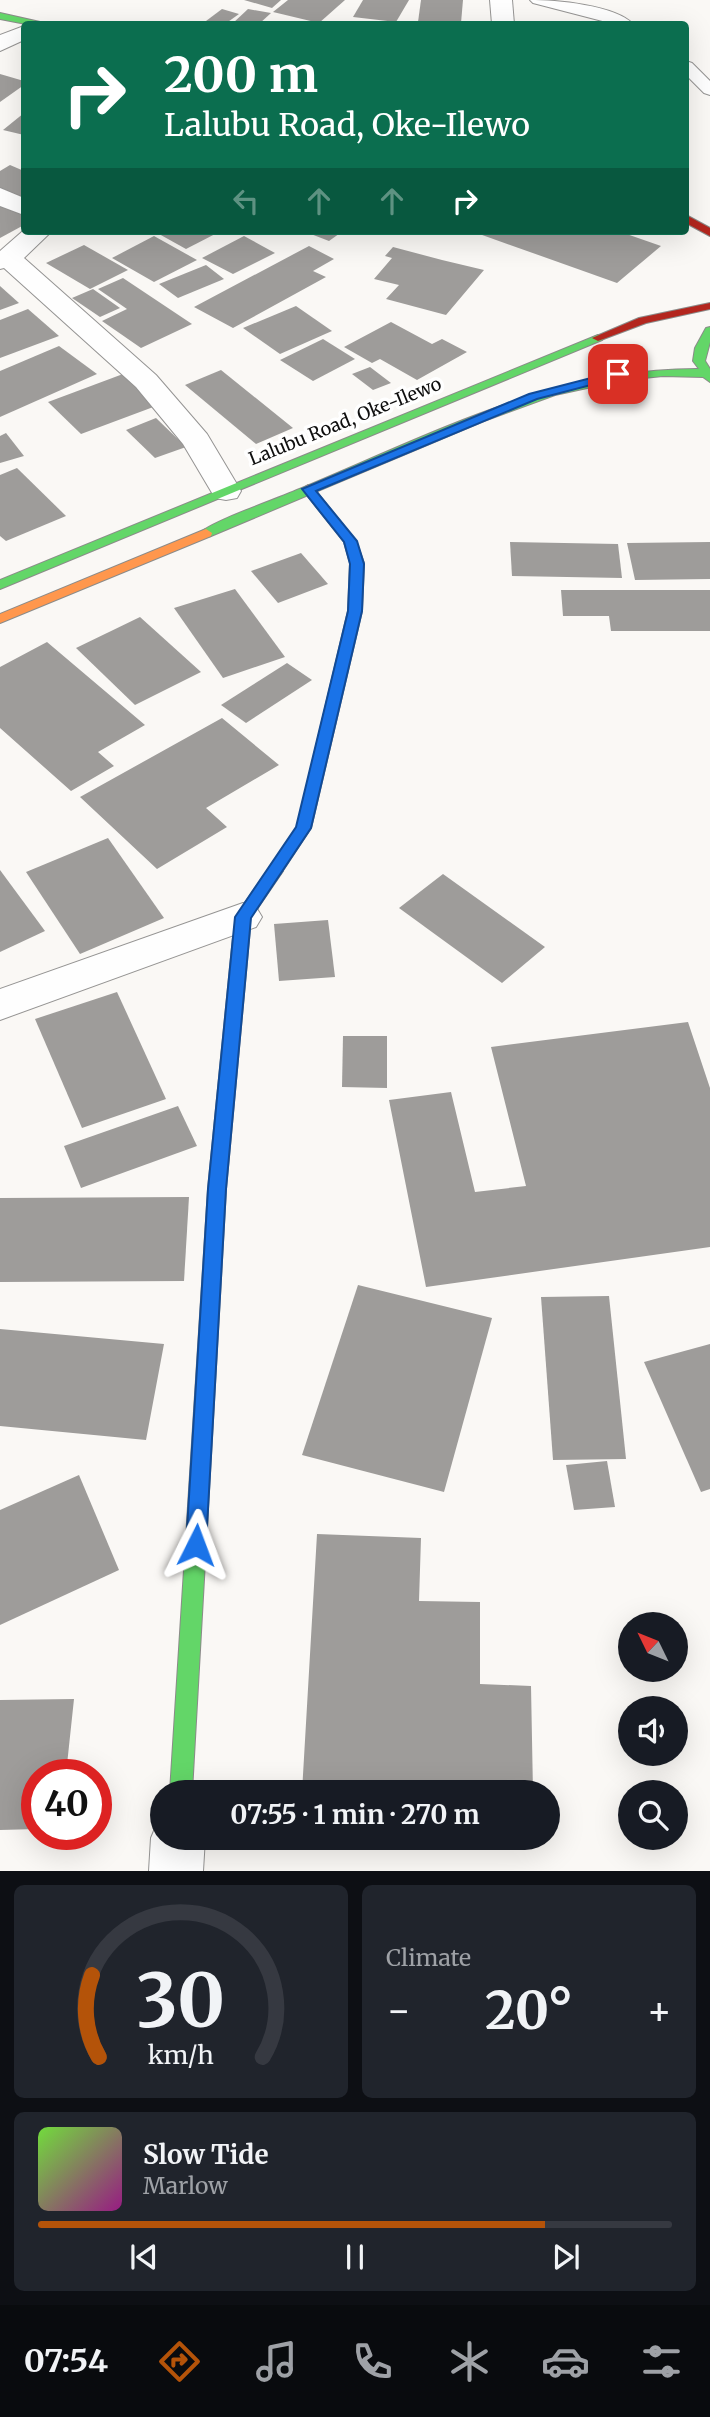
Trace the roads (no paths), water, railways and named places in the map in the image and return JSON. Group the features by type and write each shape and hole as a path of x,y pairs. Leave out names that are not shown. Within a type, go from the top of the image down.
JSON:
{"main road":[{"path":"0,16 21,29"},
{"path":"689,220 710,233"},
{"name":"Lalubu Road, Oke-Ilewo","path":"0,585 643,320 710,306"},
{"path":"707,375 698,359 699,346 710,330"},
{"path":"0,619 482,416 554,390 618,374 664,369 707,375"},
{"path":"182,1780 217,1189 243,917 304,828 355,611 357,564 350,541 308,489"}],"street":[{"path":"480,0 481,21"},
{"path":"501,0 503,21"},
{"path":"0,44 21,29"},
{"path":"0,196 21,206"},
{"path":"34,235 4,259 146,381 196,439 226,491"},
{"path":"0,1004 243,917"},
{"path":"176,1871 177,1850"}],"lane":[{"path":"538,0 619,21"},
{"path":"689,69 710,90"}]}
